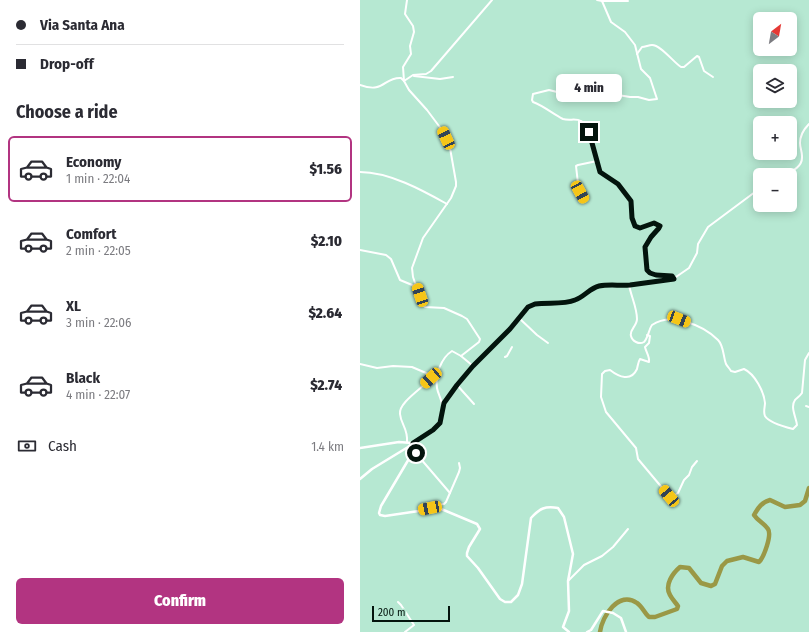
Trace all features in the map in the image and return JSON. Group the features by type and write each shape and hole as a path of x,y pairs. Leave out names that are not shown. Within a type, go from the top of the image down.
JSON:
{"street":[{"path":"407,0 405,14 413,26 414,32 410,46 411,54 403,67 404,81 409,90 442,130 450,148 456,186 447,204 426,232 414,260 412,272 422,303 425,306 444,308 462,316 467,319 480,339 479,342 461,356"},
{"path":"404,81 413,75 426,74 431,71 492,0"},
{"path":"597,0 628,1"},
{"path":"602,1 611,22 625,32 635,45 641,69 650,78 653,90 658,98 656,100 649,100 638,97 618,96 605,101 583,94 561,93 549,90 533,94 533,102 562,118 581,120 584,123 589,132 600,172 618,184 631,201 632,218 635,226 640,228 654,223 660,226 645,247 647,270 656,275 672,276 674,279"},
{"path":"637,55 642,47 652,45 656,46 681,67 684,67 697,56 704,71 713,77"},
{"path":"413,75 440,79 453,77"},
{"path":"360,85 375,88 397,78 401,78 404,81"},
{"path":"795,168 802,158 800,144 801,136 809,124"},
{"path":"584,201 580,192 576,166 578,164 596,161"},
{"path":"360,172 371,172 396,180 426,192 447,204"},
{"path":"442,409 444,403 473,366 510,329 528,307 535,304 570,302 582,297 596,287 612,284 629,285 674,279 690,268 697,253 698,244 708,227 753,194"},
{"path":"360,250 386,255 391,258 400,280 417,287"},
{"path":"629,285 637,318 636,324 630,335 634,341 640,343 645,341 652,325 670,319 679,319 702,328 718,341 726,363 731,371 735,372 744,369 753,375 757,381 765,402 764,411 769,420 793,429 797,424 793,404 802,393 805,360 809,353"},
{"path":"519,318 537,336 548,343"},
{"path":"647,335 650,336 649,343 646,347 646,353 650,359 650,362 640,359 637,369 632,376 627,378 610,370 605,371 602,374 601,397 606,412 636,448 638,459 669,496 671,497 678,493 684,480 690,475 692,467 697,461"},
{"path":"505,357 512,347"},
{"path":"360,479 372,469 433,430 440,423 442,403 437,389 437,377 441,366 450,352 455,352 473,366"},
{"path":"360,364 377,368 392,366 412,367 437,377"},
{"path":"407,442 407,431 400,416 400,410 405,402 433,376"},
{"path":"457,385 474,404"},
{"path":"360,448 407,442 413,443"},
{"path":"413,443 414,451 450,493"},
{"path":"413,443 410,457 378,512 382,516 385,516 430,508 439,508 477,524 480,529 469,547 467,556 500,599 505,602 511,602 518,595 522,584 531,518 538,510 550,506 558,508 564,517 573,554 568,581 569,610 563,627 569,632"},
{"path":"430,508 431,505 444,504 460,472 459,463"},
{"path":"568,581 584,565 602,556 613,547 628,529"},
{"path":"398,602 414,625 405,632"},
{"path":"587,632 591,630 603,611 607,611 621,618 626,632"}],"waterway":[{"path":"600,632 601,626 608,612 618,602 624,600 630,600 637,603 649,617 655,617 677,609 678,606 670,595 668,587 672,576 680,567 689,568 701,583 711,586 715,584 722,566 727,561 743,557 759,562 767,546 769,532 768,529 754,515 757,510 762,504 770,500 785,507 800,505 805,501 809,488"}],"route":[{"path":"416,453 414,451 413,443 433,430 440,423 444,403 457,385 473,366 510,329 528,307 542,303 570,302 582,297 591,289 601,286 612,284 629,285 674,279 672,276 656,275 648,272 645,247 660,226 657,223 649,224 640,228 635,226 632,218 631,201 618,184 600,172 589,132"}]}
